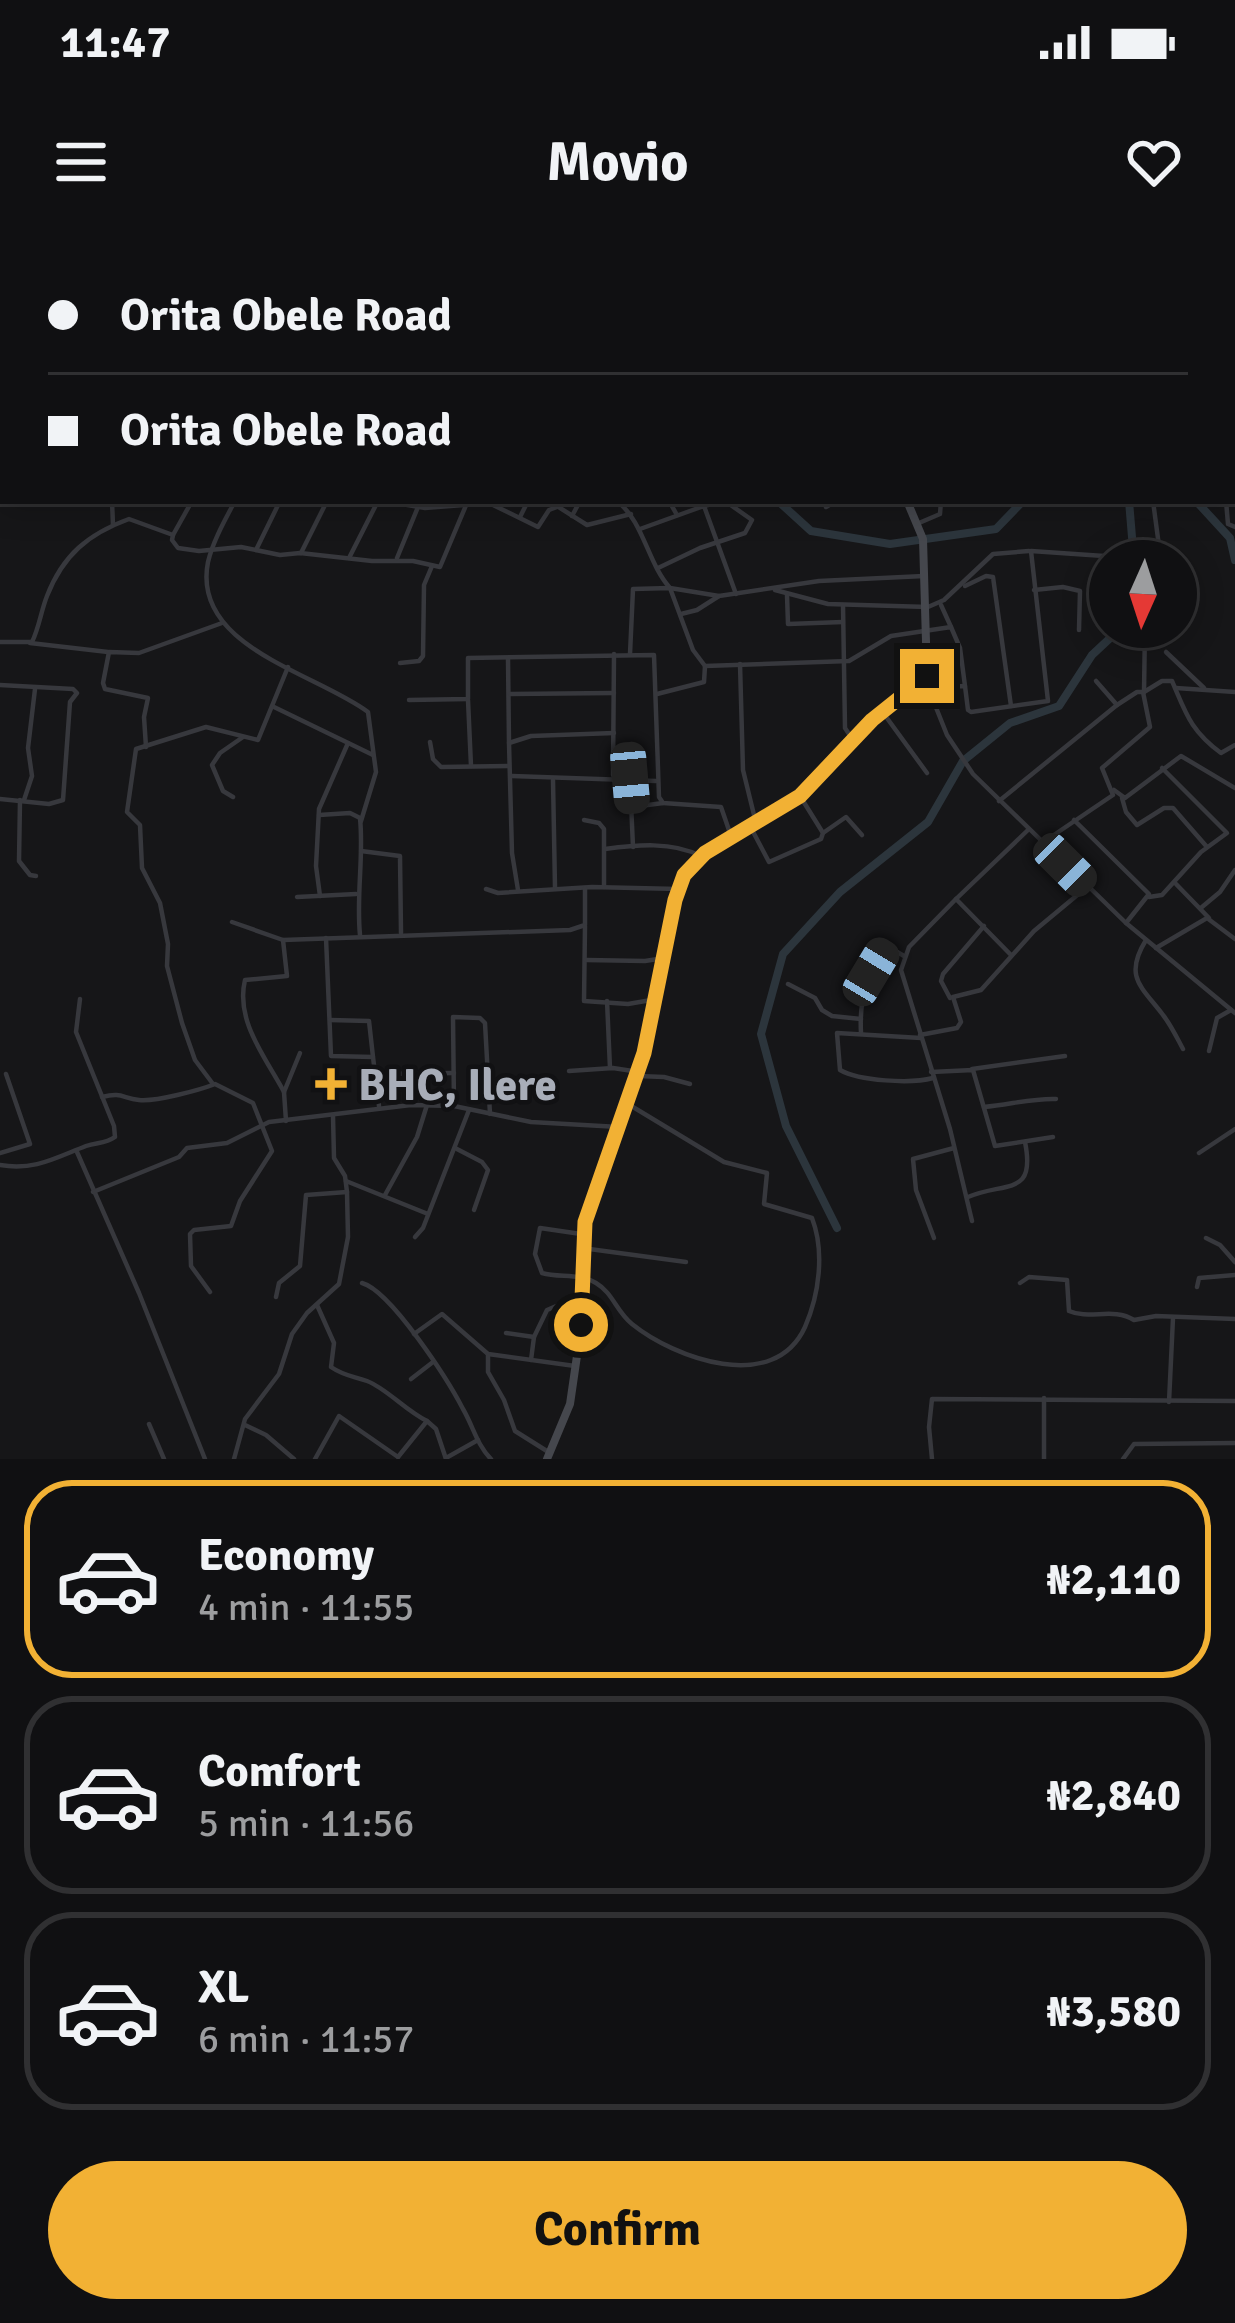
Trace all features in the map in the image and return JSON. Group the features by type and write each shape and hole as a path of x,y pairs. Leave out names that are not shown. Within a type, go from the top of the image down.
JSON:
{"main road":[{"path":"548,1456 568,1413 576,1366 583,1235 591,1197 638,1074 678,889 700,856 800,796 883,712 927,684 927,576 919,524 909,504"}],"street":[{"path":"112,504 113,525"},
{"path":"190,504 173,535 178,548 256,550 284,556 301,553 432,566 444,565 467,504"},
{"path":"234,504 212,550 207,588 222,622 244,642 368,712 376,777 361,821 356,894 360,934"},
{"path":"256,550 279,504"},
{"path":"301,553 326,504"},
{"path":"349,558 379,504"},
{"path":"396,560 414,505 448,504"},
{"path":"494,504 540,526 549,509 557,507"},
{"path":"519,517 526,504"},
{"path":"553,504 590,525 632,514"},
{"path":"572,515 578,504"},
{"path":"620,504 632,514 656,569 670,588 693,650 705,666 704,682 655,694"},
{"path":"671,504 677,514"},
{"path":"638,530 712,504"},
{"path":"656,569 740,536 753,523 728,504"},
{"path":"826,507 831,504"},
{"path":"919,524 941,512 941,504"},
{"path":"1153,504 1158,540"},
{"path":"704,506 736,594"},
{"path":"30,643 46,596 69,555 86,538 133,519 173,535"},
{"path":"775,590 843,605 928,607 959,588 993,554 1031,550 1089,555"},
{"path":"940,603 960,648 969,712 1049,699 1031,550"},
{"path":"400,663 419,661 423,656 423,593 432,566"},
{"path":"630,655 633,589 670,588 718,596 819,581 927,576"},
{"path":"959,588 993,577 1011,706"},
{"path":"1034,590 1080,590 1079,630"},
{"path":"788,594 788,623 843,622"},
{"path":"680,614 697,610 718,596"},
{"path":"843,605 845,728 853,740"},
{"path":"0,642 139,653 222,622"},
{"path":"705,666 845,661 891,636 951,627"},
{"path":"1144,648 1143,692 1150,727 1102,770 1137,825 1164,808 1173,808 1207,847"},
{"path":"110,652 105,689 148,698 146,747"},
{"path":"1166,652 1204,688"},
{"path":"613,777 614,654"},
{"path":"471,766 466,659 655,656 656,781 663,803"},
{"path":"508,658 508,766 518,890"},
{"path":"740,664 743,770 753,824 769,862 821,838 848,817 862,835"},
{"path":"210,1292 190,1264 190,1234 232,1225 240,1201 272,1149 253,1102 213,1084 195,1060 167,966 160,903 142,868 140,824 127,812 135,750 206,727 260,738 288,668"},
{"path":"999,801 1118,705 1165,680 1174,682 1178,702 1199,735 1221,752 1235,745"},
{"path":"1096,681 1118,705"},
{"path":"965,686 927,684 963,761 1087,887 1233,1011 1217,1018 1209,1052"},
{"path":"0,685 73,688 76,693 70,702 63,800 49,804 0,799"},
{"path":"35,687 28,748 32,776 22,800 19,861 36,876"},
{"path":"1176,688 1235,692"},
{"path":"510,694 614,693"},
{"path":"409,700 468,699"},
{"path":"274,706 373,755"},
{"path":"883,712 927,772"},
{"path":"509,743 531,736 614,733"},
{"path":"233,796 223,791 212,763 243,737"},
{"path":"430,742 438,765 508,766"},
{"path":"320,896 316,872 319,815 348,743"},
{"path":"1122,798 1185,756 1235,788"},
{"path":"1126,923 1227,830 1162,768"},
{"path":"510,776 656,781"},
{"path":"630,778 633,847"},
{"path":"553,779 555,888"},
{"path":"1042,843 1114,790"},
{"path":"800,796 823,833"},
{"path":"632,807 663,803 721,807 731,836"},
{"path":"319,815 350,813 361,821"},
{"path":"584,820 602,825 604,887"},
{"path":"1074,820 1149,897"},
{"path":"972,1221 955,1148 902,976 904,956 1028,830"},
{"path":"605,849 690,851 700,856"},
{"path":"362,851 400,856 401,933"},
{"path":"1202,907 1220,892 1235,869"},
{"path":"1174,883 1235,939"},
{"path":"951,999 981,990 1011,955 1087,887"},
{"path":"585,888 584,1001 628,1004 657,999"},
{"path":"486,889 678,889"},
{"path":"297,897 356,894"},
{"path":"956,899 1011,955"},
{"path":"1156,948 1209,918"},
{"path":"232,922 283,940 570,930 585,925"},
{"path":"984,926 941,981 959,1026 921,1037 836,1034 840,1073 916,1083 932,1075 1065,1056"},
{"path":"326,938 332,1057 373,1057"},
{"path":"283,940 286,976 245,980 242,1007 255,1044 284,1092"},
{"path":"1146,940 1135,960 1138,982 1183,1049"},
{"path":"862,1034 862,993 886,947 904,956"},
{"path":"585,960 664,958"},
{"path":"788,984 815,998 826,1012 861,1019"},
{"path":"0,1166 45,1166 54,1156 115,1138 75,1028 80,999"},
{"path":"607,1000 610,1068"},
{"path":"454,1106 454,1016 483,1018 490,1114"},
{"path":"330,1020 369,1021 380,1108"},
{"path":"286,1121 284,1092 299,1053"},
{"path":"569,1071 610,1068 690,1084"},
{"path":"972,1069 995,1146 1053,1137"},
{"path":"375,1074 454,1072"},
{"path":"0,1153 30,1143 6,1074"},
{"path":"102,1096 121,1093 135,1100 156,1099 213,1084"},
{"path":"984,1107 1056,1099"},
{"path":"583,1235 542,1227 535,1247 542,1273 581,1276 608,1291 615,1308 661,1346 726,1364 761,1362 782,1353 801,1335 817,1296 812,1218 764,1204 767,1173 724,1162 628,1104"},
{"path":"385,1195 417,1137 427,1105"},
{"path":"96,1190 179,1157 188,1148 220,1146 264,1124 380,1108 454,1106 531,1122 619,1127"},
{"path":"416,1237 469,1110"},
{"path":"234,1459 246,1417 279,1374 293,1333 339,1284 348,1234 347,1192 334,1155 333,1116"},
{"path":"1198,1153 1235,1129"},
{"path":"968,1197 1016,1185 1025,1178 1031,1164 1025,1142"},
{"path":"454,1147 487,1166 474,1210"},
{"path":"934,1238 916,1190 913,1159 955,1148"},
{"path":"77,1152 140,1293 205,1459"},
{"path":"346,1181 428,1214"},
{"path":"276,1297 279,1283 300,1266 305,1195 347,1192"},
{"path":"1206,1238 1235,1262"},
{"path":"582,1248 686,1262"},
{"path":"1197,1287 1197,1279 1203,1276 1235,1275"},
{"path":"1020,1283 1029,1277 1066,1280 1071,1313 1122,1313 1134,1320 1235,1319"},
{"path":"362,1283 375,1288 414,1334 453,1389 491,1459"},
{"path":"316,1304 334,1342 331,1367 353,1381 367,1381 427,1421 436,1430 446,1459 478,1440"},
{"path":"530,1360 534,1336 547,1310 581,1304"},
{"path":"414,1334 442,1314 488,1354 576,1366"},
{"path":"1169,1402 1173,1318"},
{"path":"506,1333 534,1336"},
{"path":"488,1354 488,1372 517,1434 548,1456"},
{"path":"411,1379 433,1362"},
{"path":"1152,1400 1170,1391"},
{"path":"1044,1398 1044,1459"},
{"path":"932,1459 931,1400 1235,1401"},
{"path":"315,1459 340,1416 398,1458 427,1421"},
{"path":"149,1424 164,1459"},
{"path":"245,1425 266,1435 294,1459"},
{"path":"1123,1459 1134,1444 1235,1443"}],"waterway":[{"path":"781,504 811,531 890,544 996,529 1020,504"},
{"path":"1129,504 1132,540"},
{"path":"1199,504 1230,538 1235,560"},
{"path":"837,1228 786,1126 761,1034 783,954 840,892 928,822 963,761 1010,723 1059,706 1100,648"}],"place":[{"name":"BHC, Ilere","path":"331,1084"}],"route":[{"path":"581,1325 585,1222 644,1053 684,875 705,853 800,796 872,720 927,676"}]}
